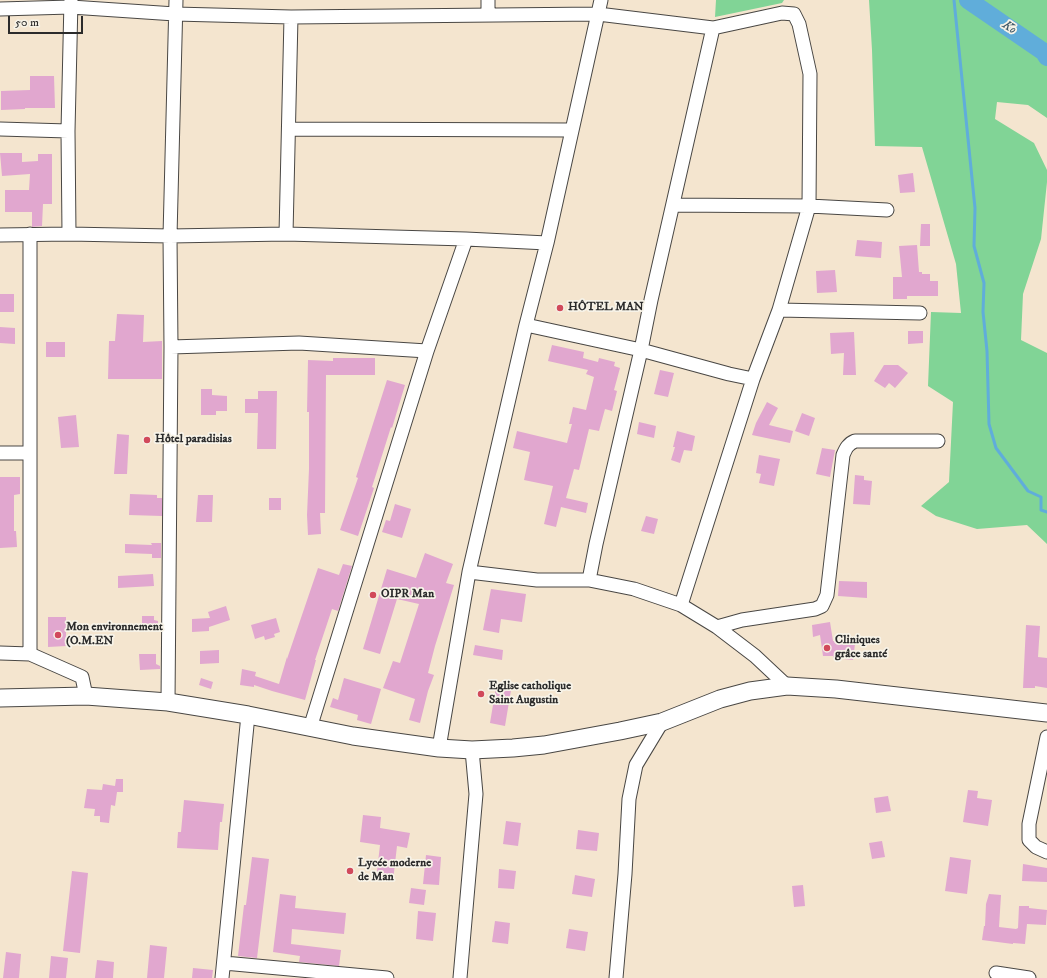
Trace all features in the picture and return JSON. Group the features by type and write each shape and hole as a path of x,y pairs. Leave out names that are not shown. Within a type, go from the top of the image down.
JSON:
{"main road":[{"path":"0,698 86,696 168,702 248,715 353,736 439,748 472,750 544,745 620,731 662,722 720,699 787,686 836,689 1047,713"}],"street":[{"path":"168,702 171,347 170,236 176,0"},
{"path":"488,0 488,14"},
{"path":"439,748 469,572 526,325 547,243 601,0"},
{"path":"69,234 68,131 71,4"},
{"path":"0,9 71,4 175,14 291,17 598,14 713,28 782,13 794,14 799,24 810,74 809,206 779,310 752,379 681,605"},
{"path":"286,234 291,17"},
{"path":"589,580 641,350 650,300 713,28"},
{"path":"0,129 68,131"},
{"path":"289,129 571,130"},
{"path":"673,205 809,206 887,210"},
{"path":"30,234 30,654"},
{"path":"0,235 69,234 170,236 286,234 466,239 547,243"},
{"path":"310,728 426,351 466,239"},
{"path":"779,310 920,313"},
{"path":"526,325 641,350 752,379"},
{"path":"171,347 299,343 426,351"},
{"path":"717,627 742,620 815,609 822,606 827,594 843,455 850,443 855,441 938,440"},
{"path":"0,453 30,453"},
{"path":"469,572 537,580 589,580 634,588 681,605 717,627 755,656 787,686"},
{"path":"0,653 30,654 82,677 86,696"},
{"path":"222,978 248,715"},
{"path":"616,978 626,874 629,799 636,765 662,722"},
{"path":"1047,737 1029,824 1029,840 1036,847 1047,852"},
{"path":"460,978 476,794 472,750"},
{"path":"224,963 387,978"},
{"path":"996,973 1029,978"}],"green space":[{"path":"716,0 784,0 782,3 715,17"},
{"path":"869,0 1047,0 1047,118 1028,105 997,102 995,119 1034,143 1047,170 1041,239 1023,294 1021,340 1047,353 1047,544 1027,525 977,529 936,516 921,506 949,482 953,402 928,386 931,312 961,313 956,264 922,147 875,146"}],"building":[{"path":"30,76 54,76 55,108 1,110 1,91 30,90"},
{"path":"0,153 22,153 22,162 38,161 38,154 52,154 52,204 43,204 42,226 32,227 32,212 5,212 5,190 29,190 30,174 2,176"},
{"path":"913,173 915,192 900,193 898,175"},
{"path":"921,224 930,224 930,246 920,246"},
{"path":"857,240 882,242 881,258 855,256"},
{"path":"917,245 919,272 922,272 922,274 930,274 930,281 938,281 938,296 907,296 907,299 893,299 893,277 902,277 899,246"},
{"path":"835,270 837,292 817,293 816,271"},
{"path":"0,294 14,294 14,312 0,312"},
{"path":"117,314 144,315 143,342 162,341 162,379 108,379 109,341 115,341"},
{"path":"0,327 15,328 15,344 0,343"},
{"path":"908,331 923,331 923,343 908,344"},
{"path":"854,332 856,375 843,375 844,353 831,354 830,333"},
{"path":"46,342 65,342 65,357 46,357"},
{"path":"552,345 584,352 583,358 598,362 599,358 615,362 614,366 620,368 614,390 617,391 612,411 605,409 599,431 589,429 579,470 574,469 566,498 588,503 586,513 561,507 556,527 544,524 553,486 524,480 530,452 513,448 517,431 567,443 572,424 569,424 573,407 586,410 594,377 586,374 588,370 548,361"},
{"path":"333,358 375,358 375,375 326,375 325,513 320,513 321,534 308,535 308,360 333,361"},
{"path":"884,365 898,365 908,373 895,388 889,383 885,388 874,381"},
{"path":"660,370 674,373 668,397 654,394"},
{"path":"387,380 405,385 358,536 340,530 358,478 356,477"},
{"path":"201,389 212,389 212,395 227,396 227,411 216,411 216,415 201,415"},
{"path":"258,391 277,391 276,449 257,449 258,413 245,413 245,399 258,399"},
{"path":"767,402 778,408 769,425 793,431 790,443 752,435 756,423"},
{"path":"802,413 815,418 809,436 795,431"},
{"path":"76,415 79,447 61,448 58,417"},
{"path":"639,422 656,426 654,438 637,434"},
{"path":"677,431 695,436 692,451 684,450 680,463 671,460 675,447 673,447"},
{"path":"117,434 129,435 127,474 114,474"},
{"path":"822,448 835,450 830,477 816,474"},
{"path":"759,455 780,459 774,486 759,483 761,474 756,473"},
{"path":"855,475 864,476 864,480 872,481 870,505 853,504"},
{"path":"0,477 20,477 20,494 14,495 14,531 16,531 17,547 0,548"},
{"path":"130,494 157,495 157,498 162,498 162,516 129,515"},
{"path":"198,495 213,495 212,522 196,522"},
{"path":"269,498 281,498 281,510 269,510"},
{"path":"395,504 411,509 402,538 382,532 386,520 390,521"},
{"path":"646,516 658,519 654,534 641,531"},
{"path":"151,543 161,543 161,558 152,558 152,554 125,553 125,544 152,545"},
{"path":"425,553 453,564 446,583 454,585 428,673 434,675 428,691 420,723 409,720 415,699 383,688 393,661 400,663 419,604 397,599 380,654 363,649 387,569 416,578"},
{"path":"343,564 352,566 338,611 332,609 315,660 305,700 254,685 254,687 240,685 242,669 256,672 255,676 279,684 318,568 339,575"},
{"path":"153,574 154,586 118,588 118,576"},
{"path":"839,581 867,582 867,598 838,596"},
{"path":"491,589 526,594 522,622 501,619 499,633 483,630"},
{"path":"226,606 230,620 209,627 209,631 192,632 192,619 210,618 208,612"},
{"path":"142,616 154,616 154,620 158,621 158,630 142,630"},
{"path":"48,617 66,617 66,646 48,647"},
{"path":"276,618 280,632 274,634 275,637 265,640 264,636 255,639 251,625"},
{"path":"830,622 833,641 855,644 853,660 833,658 833,656 823,656 820,635 813,637 812,625"},
{"path":"1026,625 1040,626 1038,657 1047,658 1047,688 1035,686 1035,688 1023,688"},
{"path":"475,645 503,650 502,660 473,655"},
{"path":"219,650 219,663 200,664 200,651"},
{"path":"139,654 156,654 156,664 160,666 160,669 140,670"},
{"path":"201,678 213,682 211,689 199,685"},
{"path":"344,678 381,689 371,724 357,720 358,715 330,707 333,698 338,700"},
{"path":"496,687 511,690 505,726 490,723"},
{"path":"116,779 123,779 123,792 117,792 115,806 111,805 109,823 100,822 100,816 94,816 95,809 84,808 87,789 102,790 103,784 115,786"},
{"path":"968,790 978,791 977,798 992,800 988,826 963,822"},
{"path":"888,796 891,811 876,813 874,798"},
{"path":"184,800 224,804 222,822 220,822 218,850 177,848 178,832 181,832"},
{"path":"363,815 381,817 380,828 410,833 407,848 397,846 393,881 376,880 380,845 360,842"},
{"path":"506,821 521,823 518,846 503,844"},
{"path":"578,830 599,833 597,851 576,849"},
{"path":"882,841 885,857 872,859 869,843"},
{"path":"426,855 441,857 439,885 423,884"},
{"path":"252,857 269,859 257,958 238,956 244,905 246,905"},
{"path":"950,857 971,860 967,894 945,891"},
{"path":"1023,864 1047,868 1047,882 1022,881"},
{"path":"499,869 516,871 514,889 498,888"},
{"path":"72,871 88,873 80,953 63,951"},
{"path":"575,875 595,879 592,897 572,894"},
{"path":"803,885 805,906 794,907 792,886"},
{"path":"411,888 426,890 424,905 409,903"},
{"path":"280,894 296,896 295,908 346,913 344,934 292,929 291,944 341,950 339,966 299,962 300,956 273,952"},
{"path":"989,894 1001,895 999,927 1018,928 1019,906 1029,906 1029,908 1047,910 1046,925 1027,924 1025,944 982,940 985,926 986,904"},
{"path":"418,911 436,913 433,941 416,939"},
{"path":"495,921 510,923 508,944 492,942"},
{"path":"569,929 588,932 585,951 566,948"},
{"path":"150,945 167,947 164,978 147,978"},
{"path":"6,952 21,954 19,978 3,978"},
{"path":"51,956 68,958 66,978 49,978"},
{"path":"97,960 114,962 113,978 95,978"},
{"path":"193,968 213,970 212,978 192,978"}],"waterway":[{"path":"954,0 975,208 974,246 984,283 983,312 987,351 989,424 996,448 1028,491 1041,497 1041,510 1047,512"},
{"name":"Ko","path":"968,0 1044,52 1047,57"}],"place":[{"name":"HÔTEL MAN","path":"560,308"},
{"name":"Hôtel paradisias","path":"147,440"},
{"name":"OIPR Man","path":"373,595"},
{"name":"Mon environnement (O.M.EN","path":"58,635"},
{"name":"Cliniques grâce santé","path":"827,648"},
{"name":"Eglise catholique Saint Augustin","path":"481,694"},
{"name":"Lycée moderne de Man","path":"350,871"}]}
